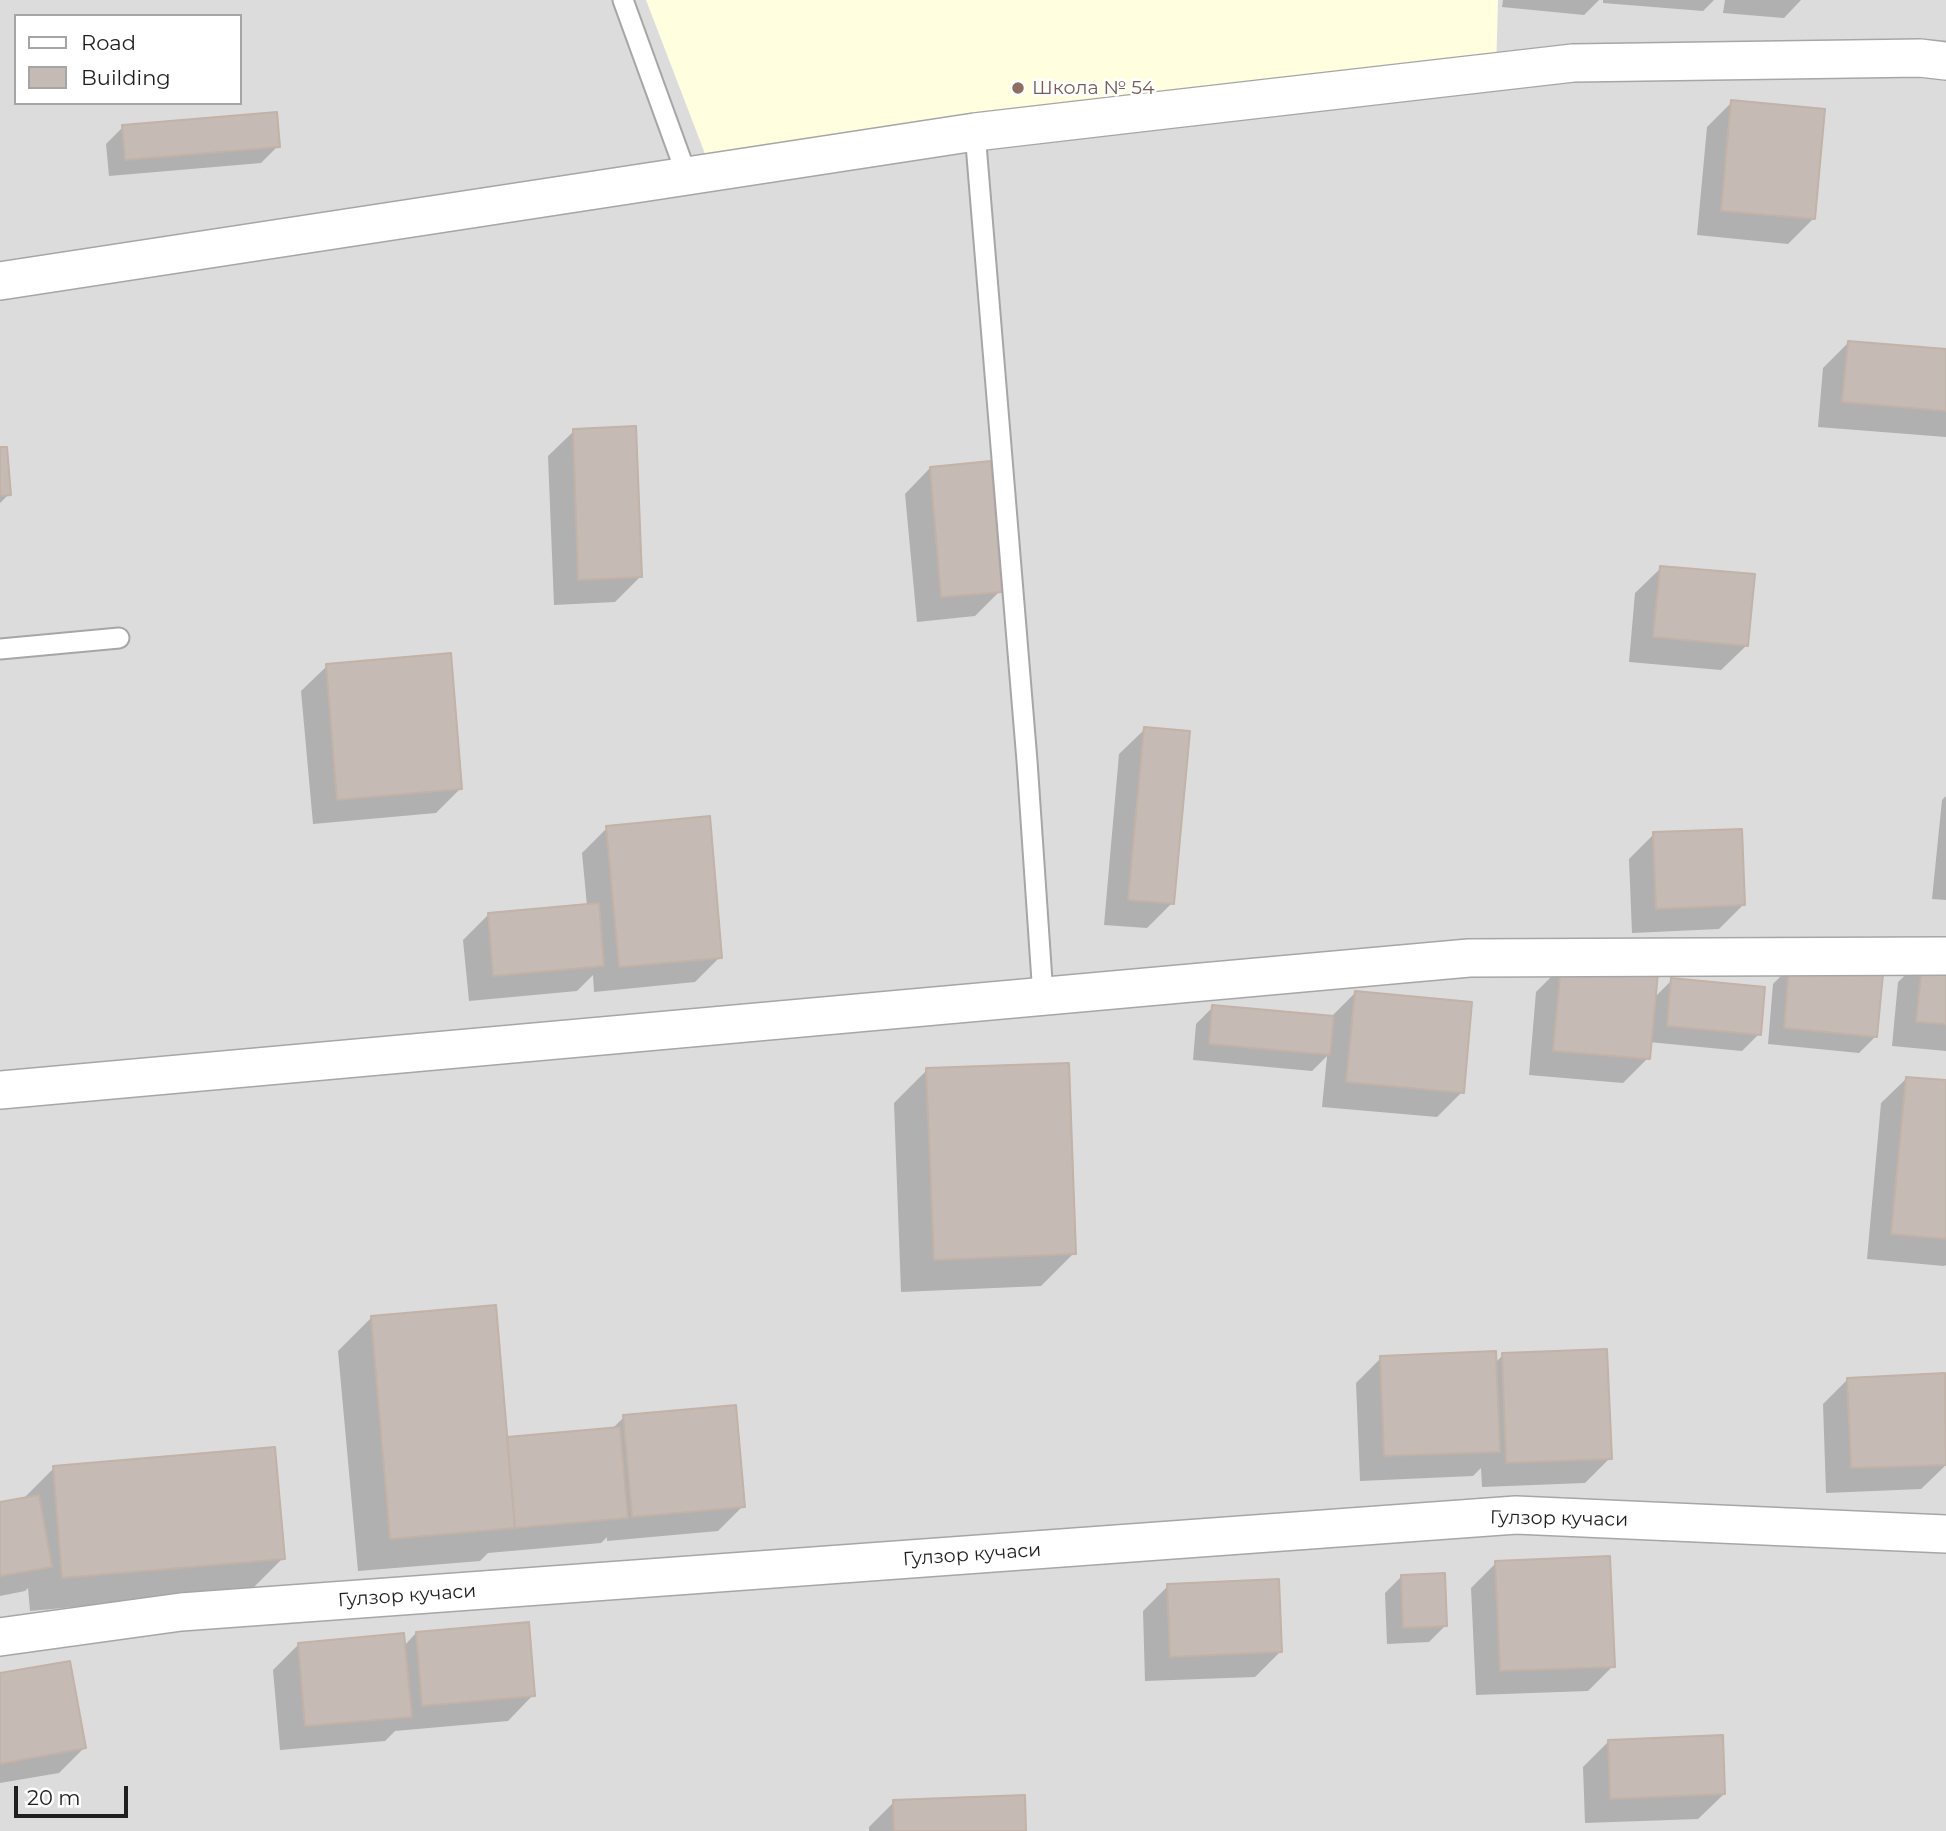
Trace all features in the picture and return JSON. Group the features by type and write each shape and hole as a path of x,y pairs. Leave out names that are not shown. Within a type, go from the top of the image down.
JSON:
{"street":[{"path":"0,281 975,132 1573,63 1920,58 1946,61"},
{"path":"0,1090 1469,958 1946,956"},
{"name":"Гулзор кучаси","path":"0,1637 181,1612 1517,1515 1946,1534"}],"lane":[{"path":"623,0 687,176"},
{"path":"975,132 1027,761 1043,996"},
{"path":"0,649 119,638"}],"shaded area":[{"path":"0,0 1946,0 1946,1831 0,1831"},
{"name":"Школа № 54","path":"646,0 1498,0 1496,72 712,172"}],"building":[{"path":"1731,100 1825,109 1815,219 1721,211"},
{"path":"277,112 280,147 125,160 122,125"},
{"path":"1848,341 1946,349 1946,411 1842,402"},
{"path":"636,426 642,577 578,580 573,429"},
{"path":"0,447 7,447 11,495 0,496"},
{"path":"991,461 1002,592 941,597 930,467"},
{"path":"1660,566 1755,574 1748,646 1653,637"},
{"path":"451,653 462,789 337,800 326,664"},
{"path":"1144,727 1190,731 1174,904 1128,900"},
{"path":"710,816 722,958 619,967 606,826"},
{"path":"1742,829 1745,905 1656,909 1653,832"},
{"path":"599,903 604,966 493,976 488,913"},
{"path":"1923,955 1946,957 1946,1024 1916,1022"},
{"path":"1561,965 1658,973 1650,1059 1553,1051"},
{"path":"1789,966 1883,974 1877,1037 1784,1028"},
{"path":"1671,978 1765,987 1761,1035 1667,1026"},
{"path":"1355,991 1472,1002 1464,1093 1346,1082"},
{"path":"1212,1005 1334,1016 1330,1055 1209,1044"},
{"path":"1069,1063 1076,1254 934,1260 926,1068"},
{"path":"1906,1077 1946,1080 1946,1239 1891,1234"},
{"path":"496,1305 515,1528 390,1539 371,1316"},
{"path":"1607,1349 1612,1459 1506,1463 1502,1353"},
{"path":"1496,1351 1500,1452 1384,1456 1380,1356"},
{"path":"1945,1373 1946,1465 1851,1468 1847,1378"},
{"path":"736,1405 745,1507 632,1517 623,1415"},
{"path":"620,1427 628,1518 515,1528 507,1437"},
{"path":"275,1447 285,1559 62,1578 53,1466"},
{"path":"39,1495 52,1567 0,1576 0,1502"},
{"path":"1610,1556 1615,1667 1500,1671 1495,1561"},
{"path":"1445,1573 1447,1626 1403,1628 1401,1575"},
{"path":"1279,1579 1282,1652 1170,1657 1167,1584"},
{"path":"529,1622 535,1696 422,1706 416,1632"},
{"path":"404,1633 412,1717 305,1726 298,1643"},
{"path":"70,1661 86,1748 0,1764 0,1673"},
{"path":"1723,1735 1725,1794 1610,1799 1608,1740"},
{"path":"1025,1795 1026,1831 894,1831 893,1800"}],"place":[{"name":"Школа № 54","path":"1018,88"}]}
